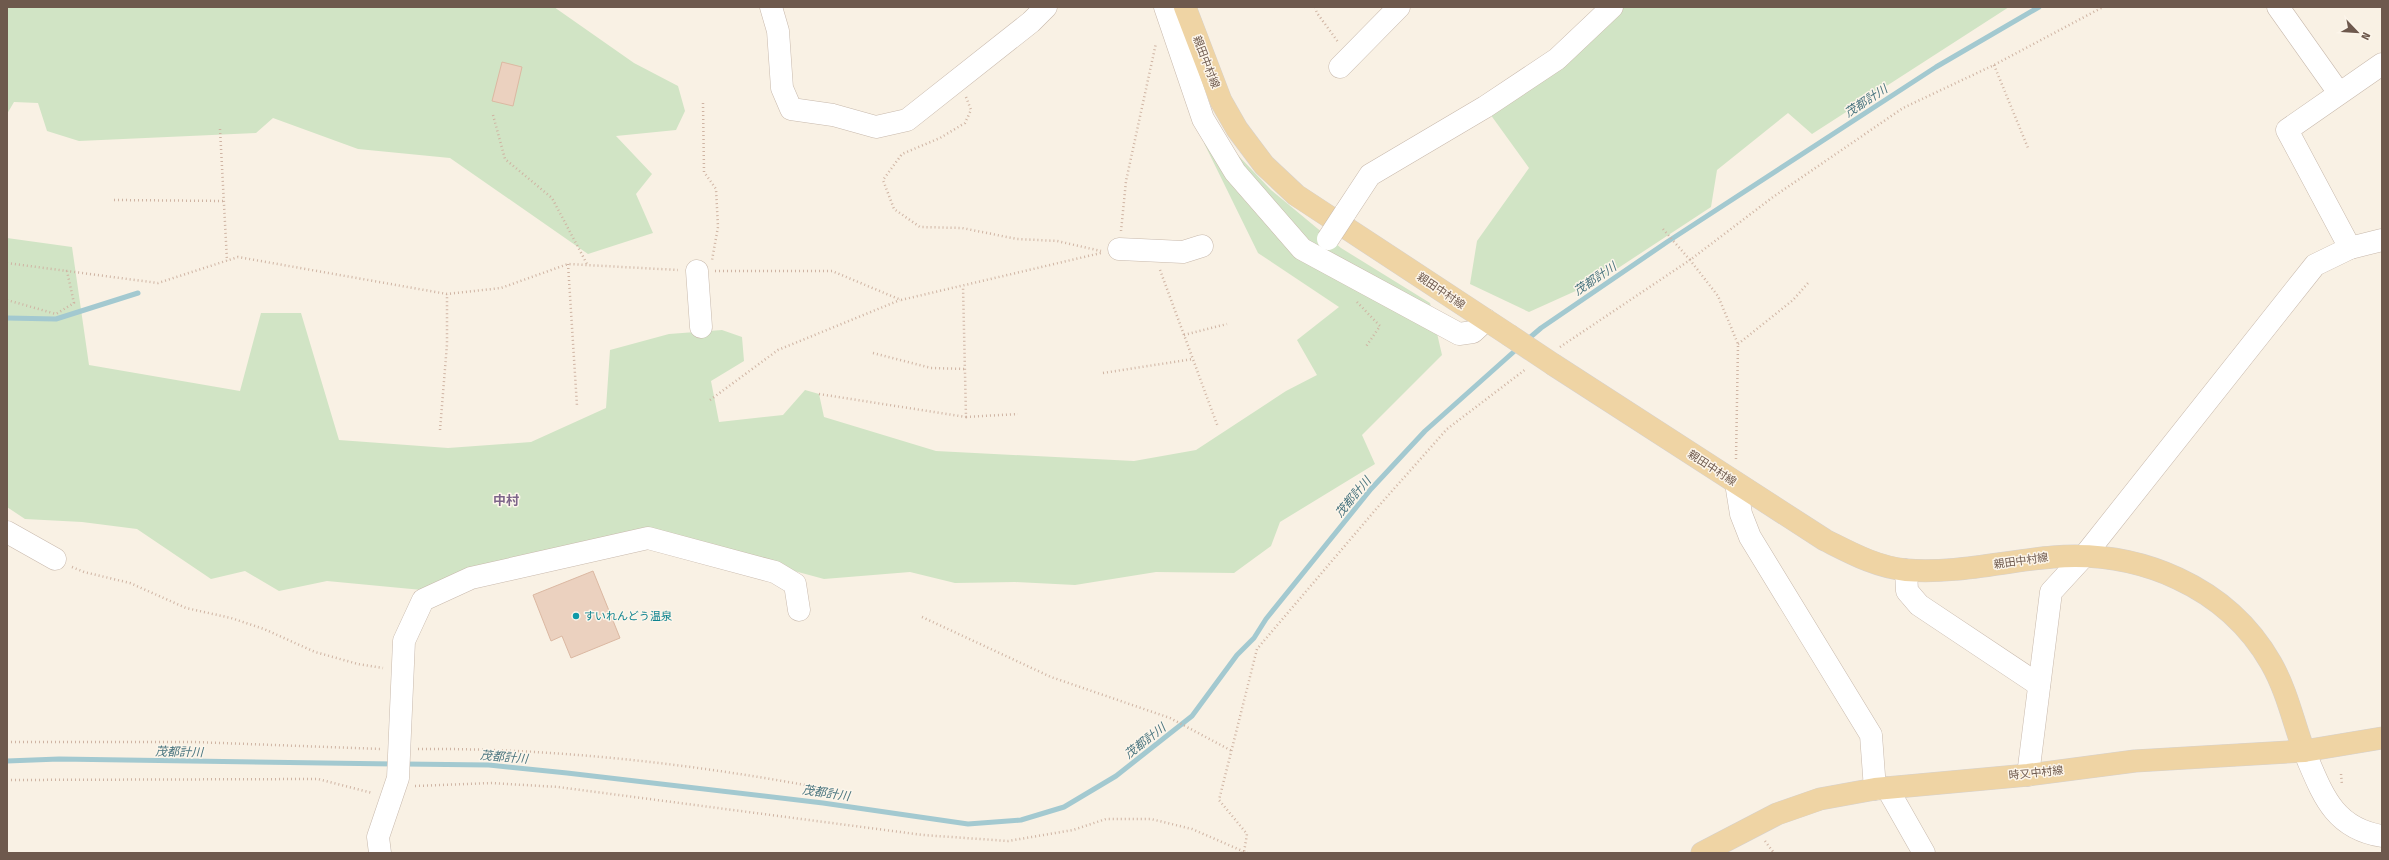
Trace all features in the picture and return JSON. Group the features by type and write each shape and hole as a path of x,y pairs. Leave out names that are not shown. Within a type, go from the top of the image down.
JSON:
{"main road":[{"name":"親田中村線","path":"1186,7 1221,101 1237,129 1264,165 1296,194 1509,335 1554,358 1736,483 1825,540 1870,562 1906,570 1934,571 2052,557 2085,555 2112,557 2143,564 2196,587 2223,606 2252,636 2271,662 2286,691 2304,751"},
{"name":"時又中村線","path":"1702,853 1777,814 1820,799 1881,789 2028,775 2135,761 2304,751 2382,738"}],"street":[{"path":"772,7 778,31 782,88 791,109 833,115 876,127 907,120 1031,22 1046,7"},
{"path":"1165,7 1203,119 1235,172 1302,250 1459,334 1473,332 1486,320"},
{"path":"1340,67 1399,7"},
{"path":"1315,258 1370,175 1485,107 1557,59 1612,7"},
{"path":"2278,7 2338,93"},
{"path":"2350,248 2287,130 2338,93 2382,64"},
{"path":"2028,775 2051,592 2085,555 2315,266 2350,248 2382,240"},
{"path":"1119,249 1183,252 1202,246"},
{"path":"701,327 704,271"},
{"path":"1736,483 1741,514 1750,537 1870,734 1881,789 1924,853"},
{"path":"7,532 55,559"},
{"path":"380,853 378,837 395,788 399,749 404,641 423,600 471,578 648,538 775,572 795,584 799,610"},
{"path":"1906,570 1907,591 1919,605 2039,685"},
{"path":"2304,751 2330,807 2340,819 2358,829 2382,836"}],"path":[{"path":"1316,7 1317,14 1336,41 1358,49"},
{"path":"1554,358 1690,260 1773,197 1903,108 1994,65 2103,7"},
{"path":"1119,249 1126,181 1156,40"},
{"path":"1994,65 2028,148"},
{"path":"710,400 778,350 901,300 1107,252 1057,241 1017,239 962,228 920,227 894,209 883,180 902,154 940,138 965,123 971,110 960,78"},
{"path":"703,103 704,172 716,189 718,227 704,271"},
{"path":"493,115 505,159 552,198 587,265"},
{"path":"220,129 227,261"},
{"path":"114,200 224,201"},
{"path":"1663,229 1718,296 1738,344 1736,483"},
{"path":"1153,251 1218,427"},
{"path":"7,263 158,283 238,257 447,294 501,288 568,264 704,271 832,271 901,300"},
{"path":"568,264 577,406"},
{"path":"7,300 56,314 74,303 67,271"},
{"path":"1738,344 1793,300 1808,284"},
{"path":"963,286 966,417"},
{"path":"440,430 447,344 447,294"},
{"path":"1353,298 1380,326 1365,348"},
{"path":"1184,335 1227,324"},
{"path":"873,353 931,368 965,369"},
{"path":"1103,372 1193,359"},
{"path":"7,780 318,779 395,788 492,783 558,787 923,835 1008,841 1073,830 1106,819 1151,819 1192,829 1244,853 1247,834 1219,800 1258,650 1377,508 1447,429 1527,368"},
{"path":"818,394 966,417 1018,414"},
{"path":"55,559 84,572 130,583 186,608 231,618 264,629 315,652 358,664 403,671"},
{"path":"922,617 1051,677 1170,718 1231,750"},
{"path":"7,742 194,742 314,748 532,752 603,758 805,785"}],"green space":[{"path":"7,7 554,7 634,63 678,86 685,111 676,130 616,136 652,174 636,194 653,233 588,254 450,158 358,149 273,118 256,133 79,141 47,131 38,103 14,102 7,114"},
{"path":"1612,7 2009,7 1812,134 1788,113 1717,170 1711,207 1600,280 1529,312 1470,284 1477,241 1529,168 1485,107"},
{"path":"1204,143 1234,151 1271,190 1341,248 1430,303 1442,355 1362,435 1375,464 1280,522 1271,546 1234,573 1156,572 1075,585 1015,582 955,583 910,572 824,579 649,532 422,590 327,581 279,591 245,571 211,579 137,529 82,522 25,519 7,507 7,238 72,247 89,365 240,391 261,313 301,313 339,440 448,448 531,442 606,408 610,350 669,334 722,330 742,337 744,361 711,381 719,422 783,415 805,390 819,394 824,417 936,451 1134,461 1196,450 1286,391 1317,375 1297,340 1339,307 1258,253"}],"building":[{"path":"502,62 522,67 513,106 492,101"},
{"name":"すいれんどう温泉","path":"593,571 620,638 571,658 562,636 551,641 533,595"}],"waterway":[{"name":"茂都計川","path":"1527,340 1541,328 1667,242 1936,67 2039,7"},
{"path":"7,318 56,319 138,293"},
{"name":"茂都計川","path":"404,764 489,765 567,773 823,803 968,824 1021,820 1064,807 1116,776 1192,716 1237,655 1254,638 1266,619 1371,489 1425,431 1518,348"},
{"name":"茂都計川","path":"7,761 59,759 394,764"}],"place":[{"name":"すいれんどう温泉","path":"576,616"}],"district":[{"name":"中村","path":"506,500"}]}
